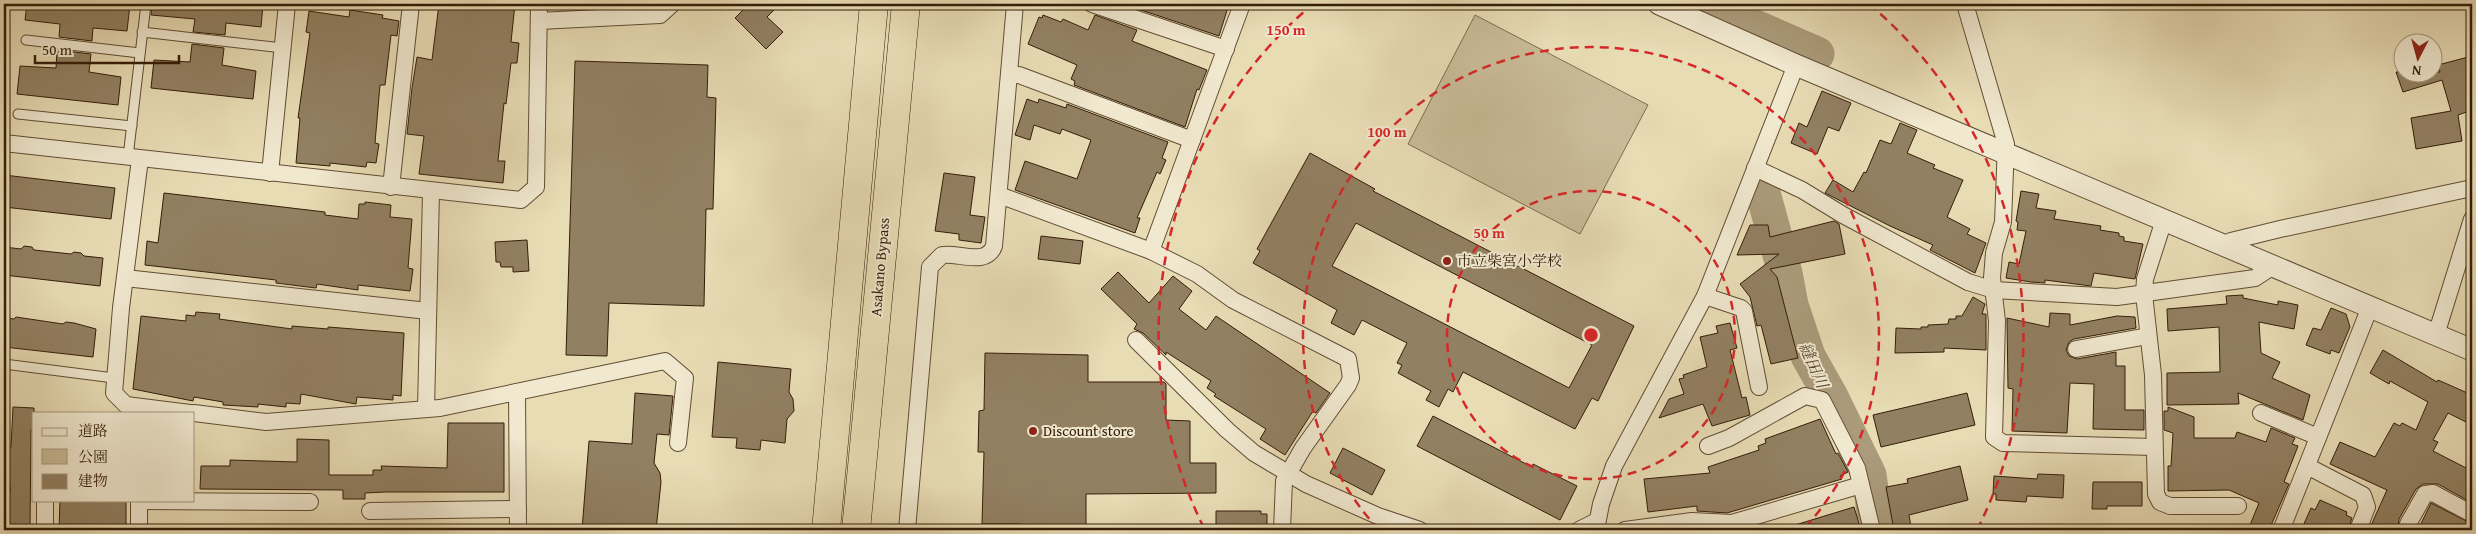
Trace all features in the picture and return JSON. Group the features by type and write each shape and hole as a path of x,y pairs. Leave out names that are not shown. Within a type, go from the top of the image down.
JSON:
{"highway":[{"name":"Asakano Bypass","path":"826,530 874,4"},
{"name":"Asakano Bypass","path":"856,530 906,4"}],"street":[{"path":"270,173 287,4"},
{"path":"391,187 411,4"},
{"path":"4,143 431,192 521,200 536,187 539,4"},
{"path":"538,22 660,15 672,4"},
{"path":"907,530 930,268 942,255 982,258 993,250 1000,195 1015,4"},
{"path":"1092,4 1226,49"},
{"path":"1151,251 1242,4"},
{"path":"1659,4 1796,64 2006,151 2472,350"},
{"path":"1964,4 2004,136 2006,151 2002,222 1992,263 1997,321 1992,430 1994,437 1999,442 2154,447"},
{"path":"1579,530 1596,526 1614,466 1705,296 1796,64"},
{"path":"1009,75 1018,75 1192,140"},
{"path":"134,158 114,393 120,402 142,410 175,412"},
{"path":"1755,168 1802,190 1843,215 1968,282 1994,290 2117,297 2255,278 2273,266"},
{"path":"2224,245 2231,241 2280,229 2472,188"},
{"path":"426,409 431,192"},
{"path":"1000,195 1151,251 1197,274 1232,300 1348,359 1351,378 1348,385 1288,474 1283,488 1282,530"},
{"path":"2436,335 2472,219"},
{"path":"2164,220 2145,279 2144,294 2154,385 2156,494 2164,504 2238,506"},
{"path":"125,278 428,311"},
{"path":"1705,296 1741,308 1744,312 1759,387"},
{"path":"2282,528 2370,307"},
{"path":"2076,349 2148,336"},
{"path":"1136,340 1238,441 1288,474 1357,507 1420,530"},
{"path":"195,413 266,422 426,409 665,362 685,378 678,443"},
{"path":"517,392 518,530"},
{"path":"1708,446 1729,438 1805,396 1822,400 1857,468 1872,530"},
{"path":"2261,413 2318,437"},
{"path":"2307,466 2363,495 2367,507 2358,530"},
{"path":"1626,530 1692,521 1732,524 1861,485"},
{"path":"2408,530 2408,524 2426,494 2434,493 2472,514"},
{"path":"195,501 310,502"},
{"path":"45,502 45,530"},
{"path":"138,502 139,530"},
{"path":"370,511 518,509"}],"lane":[{"path":"134,158 132,126 146,4"},
{"path":"142,32 283,48"},
{"path":"26,40 140,52"},
{"path":"18,114 132,126"},
{"path":"4,364 114,378"}],"green space":[{"path":"1475,15 1648,105 1580,234 1408,144"}],"building":[{"path":"27,4 130,4 127,31 93,28 92,41 59,37 60,24 25,20"},
{"path":"152,4 263,4 261,27 226,23 225,35 193,32 195,19 151,15"},
{"path":"439,4 515,4 511,42 519,43 517,63 511,63 506,104 504,103 498,161 505,161 503,183 419,174 424,136 407,134 412,88 417,57 432,60"},
{"path":"749,4 780,4 767,17 783,32 766,49 735,18"},
{"path":"1123,4 1229,4 1219,36"},
{"path":"350,10 383,15 382,18 399,21 397,36 391,35 385,85 380,85 375,143 379,144 376,163 367,162 366,167 330,163 330,166 296,163 300,118 298,118 310,33 306,32 309,11 349,17"},
{"path":"1043,15 1061,22 1063,19 1088,30 1095,15 1137,30 1132,41 1207,70 1199,90 1197,89 1185,127 1074,85 1075,81 1071,79 1077,65 1028,44 1039,17 1042,18"},
{"path":"192,44 224,48 222,65 256,71 253,99 151,88 154,60 190,62"},
{"path":"57,50 91,54 89,72 121,77 118,105 17,94 20,66 56,68"},
{"path":"2472,56 2472,110 2458,115 2462,141 2416,149 2411,118 2451,111 2443,82 2444,63"},
{"path":"575,61 708,65 707,97 716,98 713,209 706,209 704,306 609,303 607,356 566,355"},
{"path":"2400,82 2436,82 2403,92"},
{"path":"1822,91 1851,103 1839,131 1828,127 1817,154 1791,143 1799,123 1807,127"},
{"path":"1027,99 1038,103 1039,99 1066,108 1067,104 1168,142 1162,158 1166,160 1160,174 1157,172 1137,218 1140,218 1135,233 1015,190 1025,161 1077,179 1091,140 1062,129 1060,134 1034,125 1030,140 1015,135"},
{"path":"1900,123 1917,130 1907,153 1935,165 1933,168 1963,180 1947,217 1970,229 1967,234 1986,243 1975,273 1930,250 1933,245 1890,226 1825,193 1833,180 1853,192 1864,172 1866,173 1880,140 1891,144"},
{"path":"1310,153 1375,189 1373,191 1634,326 1598,401 1592,398 1575,429 1463,372 1453,392 1448,389 1439,407 1426,400 1431,391 1398,373 1402,365 1397,363 1407,343 1362,320 1354,335 1331,323 1337,310 1253,263 1260,251 1257,249","holes":["1356,223 1592,345 1569,388 1332,266"]},
{"path":"944,173 975,177 970,215 985,217 981,243 959,240 959,234 935,231"},
{"path":"4,175 115,188 111,219 4,207"},
{"path":"2021,191 2039,194 2036,208 2056,211 2054,219 2101,226 2100,230 2119,233 2119,236 2124,237 2124,241 2143,244 2135,279 2094,273 2091,286 2045,280 2045,283 2006,278 2009,262 2019,264 2026,231 2017,230 2018,222 2016,221"},
{"path":"164,193 325,212 325,215 358,219 359,204 365,204 365,202 391,205 390,217 412,219 408,268 413,269 410,291 358,285 358,290 317,284 316,288 276,283 276,280 145,265 147,241 158,243"},
{"path":"1834,221 1839,224 1845,254 1770,269 1777,277 1798,358 1771,364 1761,325 1757,326 1750,297 1740,284 1779,254 1737,255 1750,225 1768,225 1770,237"},
{"path":"1041,236 1083,241 1080,264 1038,259"},
{"path":"527,240 529,271 513,272 513,267 501,267 500,262 496,262 495,242"},
{"path":"24,246 32,247 34,250 71,254 74,252 81,253 84,256 103,258 100,286 4,275 4,247 21,249"},
{"path":"1118,272 1149,303 1173,276 1192,291 1179,309 1206,330 1216,316 1330,393 1316,413 1313,411 1285,455 1260,439 1266,429 1214,396 1216,394 1207,388 1211,381 1166,352 1166,355 1143,333 1134,329 1137,324 1101,289"},
{"path":"2243,295 2243,298 2278,305 2278,301 2298,305 2294,329 2259,322 2261,353 2280,362 2272,378 2310,395 2303,420 2238,393 2239,404 2167,405 2167,373 2220,372 2219,327 2168,331 2167,309 2227,304 2226,296"},
{"path":"1973,297 1985,304 1982,314 1986,314 1986,350 1944,348 1944,352 1895,353 1896,328 1921,329 1921,327 1928,327 1928,325 1948,324 1949,319 1956,319 1956,316 1962,316"},
{"path":"2331,308 2346,314 2350,327 2339,353 2331,350 2330,354 2306,345 2313,328 2321,330"},
{"path":"196,312 220,314 219,319 292,329 292,326 328,329 328,327 404,333 401,396 393,395 393,400 357,397 356,404 301,394 300,404 286,403 286,407 258,404 258,407 223,405 223,402 194,397 193,401 133,389 141,316 186,321 186,315 195,316"},
{"path":"2050,313 2070,314 2070,325 2117,316 2135,317 2136,328 2074,339 2069,342 2066,350 2069,356 2077,359 2116,352 2116,366 2125,366 2125,410 2144,410 2144,430 2093,429 2094,384 2070,383 2067,433 2012,431 2013,389 2008,388 2007,318 2049,327"},
{"path":"16,317 63,324 66,322 74,323 96,329 93,357 4,347 4,318 14,319"},
{"path":"1730,323 1737,348 1730,350 1742,398 1746,397 1750,415 1712,426 1703,404 1659,418 1669,399 1684,394 1679,379 1684,378 1683,375 1707,367 1700,337 1718,333 1716,326"},
{"path":"2383,350 2437,382 2438,380 2472,395 2472,408 2466,422 2448,413 2433,440 2438,442 2433,451 2472,471 2472,503 2438,484 2423,484 2416,489 2399,519 2398,530 2369,530 2387,490 2330,464 2340,442 2375,457 2394,423 2400,426 2402,423 2416,430 2428,402 2390,381 2389,384 2370,373"},
{"name":"Discount store","path":"985,353 1088,355 1088,382 1164,382 1166,384 1166,420 1190,421 1190,463 1216,463 1216,493 1086,494 1086,525 1049,525 1049,530 1021,530 1021,524 982,524 984,452 978,452 979,411 984,410"},
{"path":"718,362 791,369 789,392 793,399 794,411 787,419 785,443 761,440 760,450 736,448 737,438 712,437"},
{"path":"635,393 673,396 669,435 657,434 654,463 660,473 661,482 656,530 582,530 589,441 632,444"},
{"path":"1967,393 1975,425 1881,447 1873,415"},
{"path":"13,407 34,408 31,430 30,530 7,530 6,492 10,492 8,447 11,447"},
{"path":"2168,407 2194,417 2194,438 2235,438 2237,432 2266,442 2271,428 2295,438 2292,444 2298,446 2284,482 2289,484 2269,530 2248,530 2259,503 2229,490 2168,491 2168,466 2171,466 2173,433 2164,430 2164,411 2168,411"},
{"path":"1433,416 1532,467 1533,464 1577,486 1560,520 1417,446"},
{"path":"1820,419 1836,454 1838,453 1848,472 1840,476 1842,479 1727,513 1697,511 1697,506 1648,512 1644,479 1710,473 1708,467 1759,450 1758,446 1766,443 1765,439"},
{"path":"448,423 504,423 504,492 385,492 365,493 365,499 343,499 343,490 200,489 201,466 230,466 230,460 297,462 297,439 329,440 329,475 373,475 373,470 382,470 381,466 447,468"},
{"path":"1343,448 1385,470 1372,495 1330,473"},
{"path":"1960,466 1968,500 1909,515 1911,527 1894,530 1886,487 1908,483 1907,479"},
{"path":"2038,474 2064,475 2063,498 2027,496 2026,502 1996,500 1996,494 1993,494 1994,476 2037,479"},
{"path":"2093,482 2142,482 2142,506 2107,506 2107,509 2092,509"},
{"path":"2320,500 2347,512 2346,515 2352,518 2348,530 2312,530 2303,526 2311,508 2315,510"},
{"path":"60,502 126,502 126,530 59,530"},
{"path":"2431,503 2472,524 2472,530 2418,530"},
{"path":"1854,507 1861,530 1793,530 1792,526"},
{"path":"1216,511 1261,511 1261,514 1267,514 1267,530 1216,530"}],"waterway":[{"name":"縫田川","path":"1702,4 1817,54"},
{"name":"縫田川","path":"1763,193 1785,273 1791,305 1808,356 1830,395 1869,475 1874,511 1882,530"}],"place":[{"name":"市立柴宮小学校","path":"1447,261"},
{"name":"Discount store","path":"1033,431"}]}
